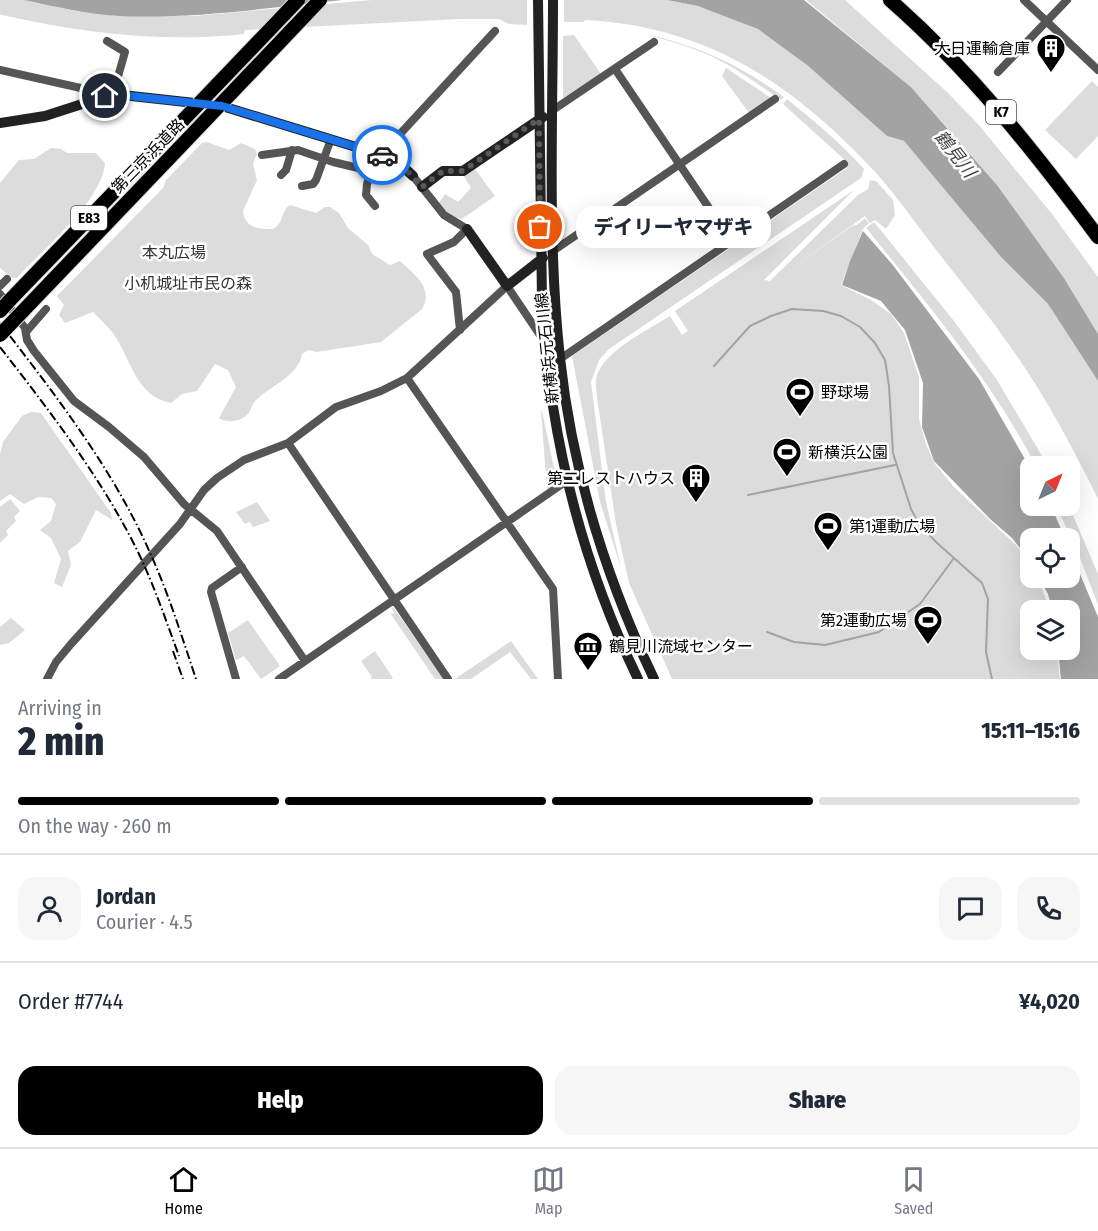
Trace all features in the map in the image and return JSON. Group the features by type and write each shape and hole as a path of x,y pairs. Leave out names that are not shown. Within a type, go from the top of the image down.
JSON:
{"highway":[{"name":"第三京浜道路","path":"0,311 5,297 167,137 298,0"},
{"name":"第三京浜道路","path":"0,335 320,0"},
{"name":"K7","path":"892,0 942,43 975,78 1038,153 1098,232"},
{"name":"K7","path":"892,0 973,80 1041,162 1098,237"}],"street":[{"name":"新横浜元石川線","path":"538,0 540,260 544,341 557,432 596,579 638,679"},
{"name":"新横浜元石川線","path":"553,0 553,251 560,359 571,427 593,523 609,575 654,679"},
{"path":"1024,0 1098,70"},
{"path":"998,72 1067,0"},
{"path":"375,206 366,195 371,171 381,155 495,31"},
{"path":"107,41 125,52 109,95"},
{"path":"422,187 443,171 463,171 654,42"},
{"path":"615,69 732,242"},
{"path":"0,70 109,95 222,106 381,155 401,164 444,215 467,229 544,341"},
{"path":"0,123 45,116 109,95"},
{"path":"47,679 56,662 71,644 180,524 217,478 244,460 288,443 336,407 381,391 407,378 507,286 540,260 775,99"},
{"path":"302,186 313,184 331,139"},
{"path":"281,176 286,170 292,150"},
{"path":"262,155 298,150 371,171"},
{"path":"560,359 844,164"},
{"path":"460,330 456,292 427,254 454,242 467,229"},
{"path":"0,286 7,279"},
{"path":"5,297 25,328 27,340 74,401 144,457 190,509 217,531 305,661"},
{"path":"26,333 46,309"},
{"path":"407,378 553,590 558,679"},
{"path":"288,443 448,679"},
{"path":"279,679 568,480"},
{"path":"236,679 211,592 212,588 242,567"}],"green space":[{"path":"0,0 24,0 75,11 118,16 194,16 372,0 527,0 527,25 509,24 499,19 460,19 245,30 244,34 214,37 153,37 62,27 2,15 0,14"},
{"path":"564,0 667,0 698,6 728,16 758,29 784,47 887,136 904,141 1001,257 1048,304 1098,381 1098,499 1080,462 1080,456 1077,456 1016,354 877,174 814,113 781,88 746,66 710,48 671,34 629,25 585,20 584,22 564,22"},
{"path":"806,0 845,0 947,92 978,124 1052,214 1098,277 1098,334 1064,278 997,185 960,142 911,87"},
{"path":"646,34 718,58 751,75 784,97 781,100 713,57"},
{"path":"574,35 601,74 563,98 563,36"},
{"path":"726,68 771,98 749,113 722,76"},
{"path":"1092,81 1098,87 1098,136 1076,159 1045,130"},
{"path":"787,99 855,159 864,169 861,178 609,349 599,360 591,382 606,502 621,568 600,502 572,356 847,168 846,161 783,104"},
{"name":"小机城址市民の森","path":"207,142 229,150 241,143 255,149 257,154 253,164 257,180 243,211 248,223 255,227 271,229 279,224 285,210 290,205 316,213 325,207 330,207 339,213 348,228 368,245 372,254 390,265 400,261 406,266 421,282 426,295 422,309 381,342 316,352 309,350 302,354 296,368 290,374 256,400 246,416 232,421 219,418 236,387 228,370 215,364 197,391 182,394 171,403 159,399 142,385 113,333 98,317 93,312 65,323 59,315 64,305 57,296 163,188 166,180 202,143"},
{"path":"51,148 61,149 67,153 96,153 105,163 102,177 94,193 70,224 17,278 12,278 0,268 0,183 19,160 34,159"},
{"path":"475,169 495,196 462,219 452,217 439,203 445,194 458,202 471,188 464,176"},
{"name":"新横浜公園","path":"870,180 876,181 893,200 895,215 886,229 875,220 870,223 865,216 781,276 865,218 869,223 863,229 841,285 871,300 891,314 904,333 919,377 919,419 935,464 954,487 1020,550 1020,588 1042,588 1046,600 1020,600 1020,660 1058,660 1060,679 672,679 629,583 616,524 597,398 596,379 600,369 616,351 670,316 682,335 688,331 675,311 854,190 764,280 770,281 858,195 868,189"},
{"path":"874,222 954,321 997,380 1042,456 1030,456 999,403 957,343 866,228"},
{"path":"541,411 557,482 547,490"},
{"path":"31,412 41,413 111,513 112,520 96,510 80,542 68,551 71,565 62,587 54,583 61,559 51,538 40,530 51,521 56,504 51,498 38,497 24,504 10,494 0,501 0,454 3,442 22,416"},
{"path":"10,499 20,511 14,517 16,521 6,531 8,535 0,543 0,507"},
{"path":"257,502 270,521 253,527 250,522 245,524 236,512"},
{"path":"1061,516 1073,516 1078,528 1066,528"},
{"path":"1080,532 1098,574 1098,605 1080,558"},
{"path":"393,607 444,679 435,679 390,613 395,614"},
{"path":"11,618 25,630 9,643 0,645 0,627"},
{"path":"248,620 280,666 261,679 244,656 236,660 228,633"},
{"path":"511,641 538,679 531,679 510,652 471,679 455,679"},
{"path":"375,651 393,678 370,679 372,677 361,661"}],"water":[{"path":"24,0 342,0 231,12 147,17 95,14"},
{"name":"鶴見川","path":"667,0 804,0 911,87 997,185 1064,278 1098,334 1098,381 1048,304 1001,257 904,141 887,136 807,65 758,29 698,6"},
{"path":"863,231 892,264 979,379 1023,456 1020,456 1020,516 1055,516 1061,528 1020,528 1020,548 934,461 922,427 923,383 905,330 881,301 842,285"},
{"path":"1080,574 1098,617 1098,679 1061,679 1059,660 1080,660 1080,600 1050,600 1045,588 1080,588"}],"waterway":[{"path":"714,366 750,326 792,309 823,311 841,316 860,327 875,343 885,360 893,453 911,509 919,524 936,542 982,583 988,599 986,652 992,679"},
{"path":"748,495 895,465"},
{"path":"767,632 794,642 825,645 879,632 920,604 954,558"}],"railway":[{"path":"0,323 83,434 120,493 158,570 196,679"},
{"path":"0,347 71,442 119,516 146,570 179,656"},
{"path":"173,651 183,679"}],"way so far":[{"path":"382,155 401,164 422,187 443,171 463,171 539,119 540,227"}],"place":[{"name":"大日運輸倉庫","path":"1051,74"},
{"name":"デイリーヤマザキ","path":"540,227"},
{"name":"野球場","path":"800,418"},
{"name":"新横浜公園","path":"787,478"},
{"name":"第二レストハウス","path":"696,504"},
{"name":"第1運動広場","path":"828,552"},
{"name":"第2運動広場","path":"928,646"},
{"name":"鶴見川流域センター","path":"588,672"}],"route":[{"path":"105,96 112,94 222,106 382,155"}],"park label":[{"name":"本丸広場","path":"174,252"}]}
